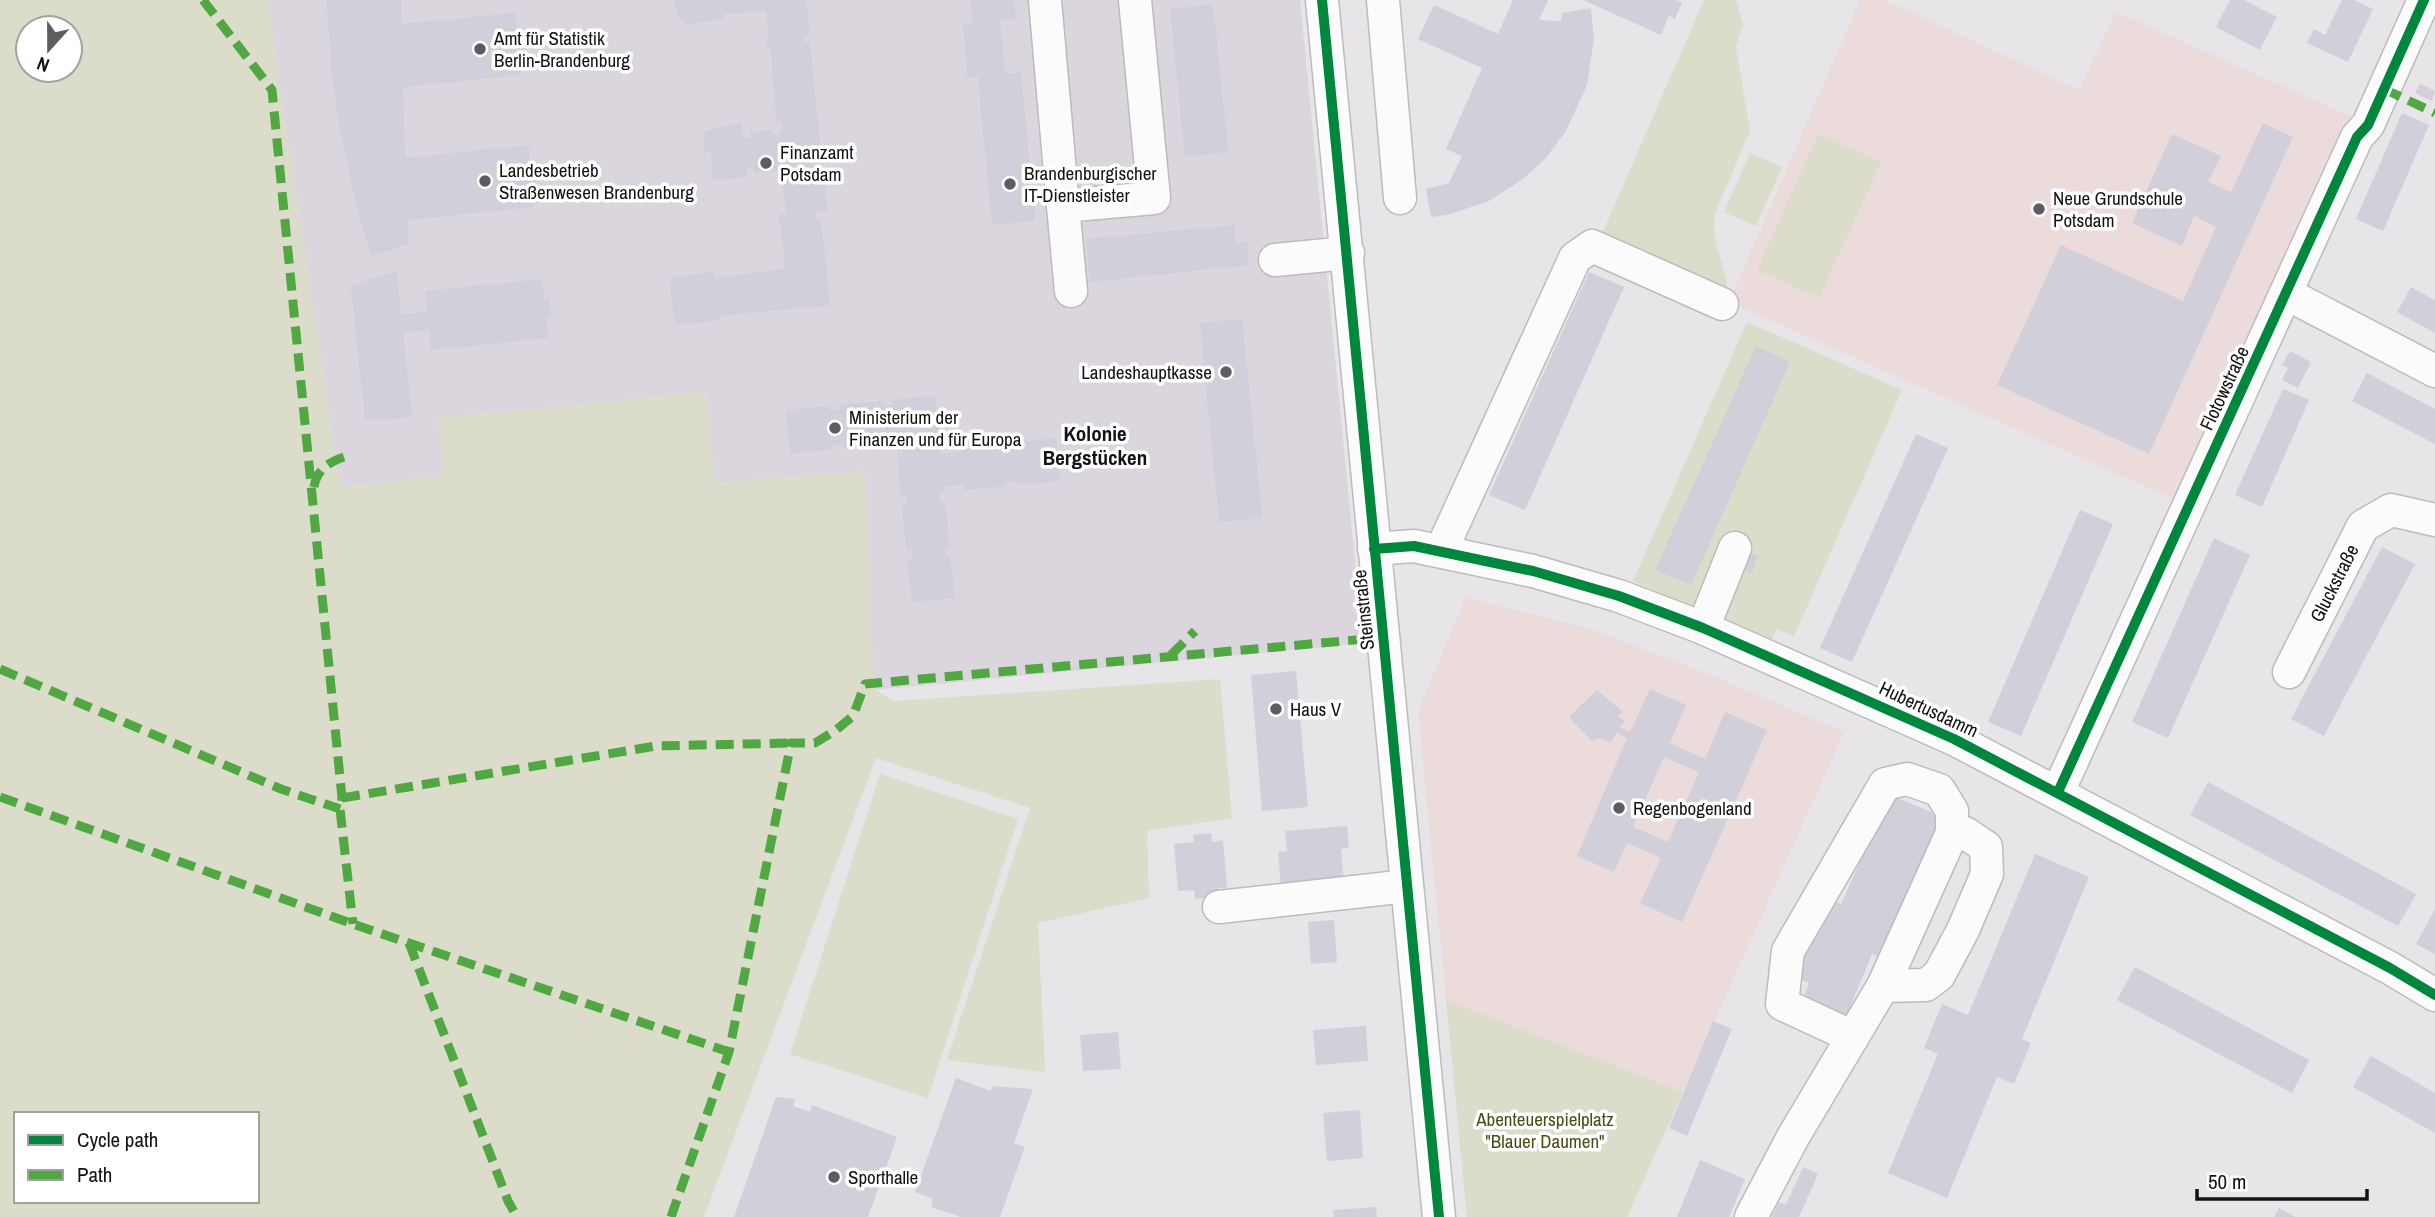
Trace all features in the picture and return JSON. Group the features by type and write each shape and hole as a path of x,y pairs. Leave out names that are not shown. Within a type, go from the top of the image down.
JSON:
{"street":[{"path":"1045,0 1071,291"},
{"path":"1063,206 1154,198 1135,0"},
{"name":"Steinstraße","path":"1322,0 1439,1217"},
{"path":"1383,0 1400,198"},
{"name":"Flotowstraße","path":"2058,792 2357,136 2368,125 2424,0"},
{"path":"1441,551 1575,258 1592,246 1722,304"},
{"path":"1275,260 1348,253"},
{"path":"2287,294 2435,371"},
{"name":"Gluckstraße","path":"2289,672 2363,526 2391,510 2435,520"},
{"name":"Hubertusdamm","path":"1374,549 1414,546 1533,571 1619,596 1703,628 1954,739 2390,968 2435,995"},
{"path":"1703,628 1735,548"},
{"path":"1751,1217 1793,1137 1853,1037 1883,986 1952,833 1952,811 1939,790 1907,779 1885,785 1788,951 1782,1004 1853,1037"},
{"path":"1883,986 1926,985 1939,975 1962,930 1987,874 1986,847 1965,833 1952,833"},
{"path":"1219,908 1407,886"}],"shaded area":[{"path":"267,0 1300,0 1363,643 874,690 864,471 715,483 706,392 439,418 444,476 340,487"},
{"name":"Neue Grundschule Potsdam","path":"1860,0 1885,0 2079,90 2116,12 2350,116 2180,502 1729,302"},
{"name":"Regenbogenland","path":"1466,597 1591,629 1716,677 1844,732 1683,1092 1446,1000 1418,711"}],"green space":[{"path":"0,0 267,0 340,487 444,476 438,418 706,392 716,483 865,471 874,689 893,701 1220,679 1232,818 1147,831 1149,898 1038,923 1045,1072 947,1060 1030,808 876,758 704,1217 0,1217"},
{"path":"1704,0 1736,0 1743,24 1736,47 1750,131 1715,213 1716,243 1727,282 1722,299 1598,243"},
{"path":"1818,134 1881,162 1819,298 1757,270"},
{"path":"1750,153 1782,167 1756,226 1724,212"},
{"path":"1747,322 1902,390 1794,636 1777,629 1771,642 1633,581"},
{"path":"880,774 1018,819 928,1098 790,1054"},
{"name":"Abenteuerspielplatz \"Blauer Daumen\"","path":"1446,1000 1683,1092 1627,1217 1467,1217"}],"building":[{"path":"327,0 401,0 401,24 515,13 517,33 512,34 512,38 526,36 527,51 514,52 514,56 520,55 522,75 403,87 405,158 528,145 530,166 525,166 525,170 539,169 540,183 526,184 527,188 532,188 534,207 407,220 408,244 371,256 356,204 339,124 331,70"},
{"name":"Finanzamt Potsdam","path":"674,0 806,0 810,35 804,35 804,42 810,42 827,212 815,213 816,220 821,220 830,306 721,315 721,320 679,325 674,320 670,281 674,276 714,272 714,278 785,269 781,225 777,218 780,214 786,214 781,170 754,172 754,167 750,167 746,168 747,177 713,181 711,152 705,153 705,131 741,123 744,138 751,138 750,132 771,130 772,135 780,135 779,131 783,130 782,122 777,122 770,48 765,43 769,37 766,12 723,14 723,20 684,24 684,20 679,20"},
{"name":"Brandenburgischer IT-Dienstleister","path":"970,0 1014,0 1016,19 1000,21 1005,74 1021,72 1035,221 992,225 978,76 968,78 963,24 973,23"},
{"path":"1513,0 1548,0 1539,20 1561,21 1562,13 1591,8 1594,39 1587,85 1566,131 1545,159 1523,179 1489,201 1447,215 1431,217 1426,189 1449,183 1462,156 1446,149 1482,68 1418,39 1434,5 1498,34"},
{"path":"1583,0 1682,2 1675,19 1669,15 1661,35"},
{"path":"2230,0 2244,0 2277,17 2260,50 2216,27"},
{"path":"2342,0 2354,0 2373,9 2348,62 2307,43 2314,29 2325,35"},
{"name":"Brandenburgischer IT-Dienstleister","path":"1213,5 1228,152 1185,156 1170,9"},
{"path":"2420,84 2435,91 2432,101 2415,93"},
{"path":"2402,113 2429,125 2383,231 2356,219"},
{"path":"2263,123 2293,137 2149,454 1997,385 2061,245 2183,301 2216,227 2194,216 2182,246 2132,223 2172,134 2221,156 2208,182 2231,192"},
{"path":"1234,225 1236,243 1247,242 1249,265 1090,282 1086,239"},
{"path":"397,271 401,314 427,312 425,291 542,279 544,299 549,299 551,317 546,318 548,338 431,350 429,330 403,332 412,417 365,421 351,285"},
{"path":"1589,272 1624,287 1525,510 1489,495"},
{"path":"2411,287 2435,300 2435,333 2397,312"},
{"name":"Landeshauptkasse","path":"1242,319 1262,518 1219,522 1200,323"},
{"path":"1756,346 1790,362 1691,585 1655,570"},
{"path":"2290,351 2311,362 2298,388 2282,380 2288,368 2282,365"},
{"path":"2367,373 2435,409 2435,444 2352,401"},
{"path":"2283,389 2309,400 2262,507 2235,495"},
{"path":"935,396 939,439 934,440 935,449 940,449 940,454 960,452 960,447 1003,443 1004,448 1013,447 1013,442 1056,438 1060,481 1017,485 1017,481 1007,481 1007,486 964,490 964,485 944,487 944,492 939,493 940,502 945,502 949,546 945,546 946,556 950,555 955,598 912,602 907,559 912,559 911,549 906,550 902,506 907,506 906,496 901,496 897,453 902,453 901,443 896,443 895,438 886,440 886,444 843,448 842,444 833,445 833,449 790,454 786,410 829,406 830,411 839,410 839,405 882,401 883,406 892,405 892,400"},
{"path":"1916,434 1948,448 1852,662 1820,648"},
{"path":"2080,510 2113,524 2021,736 1988,722"},
{"path":"2214,538 2250,555 2168,738 2132,722"},
{"path":"2382,547 2415,564 2324,736 2291,719"},
{"path":"1742,550 1758,556 1752,573 1736,566"},
{"name":"Haus V","path":"1296,671 1308,807 1262,811 1251,675"},
{"path":"1650,689 1686,705 1670,743 1705,759 1725,712 1767,730 1682,922 1640,903 1661,858 1627,843 1614,872 1577,856 1627,738 1616,733 1611,743 1599,738 1592,741 1569,717 1597,690 1623,712 1618,716 1625,721 1619,727 1630,732","holes":["1664,757 1699,772 1668,842 1633,827"]},
{"path":"2208,782 2416,894 2398,926 2190,815"},
{"path":"1890,795 1941,816 1882,958 1872,954 1843,1024 1800,1006 1809,983 1792,976 1824,897 1841,904"},
{"path":"1347,826 1349,848 1341,849 1344,882 1281,887 1278,852 1287,851 1285,831"},
{"path":"1211,833 1212,842 1223,840 1227,888 1218,888 1219,896 1195,899 1194,890 1178,891 1174,844 1194,842 1193,835"},
{"path":"2035,854 2089,877 2022,1039 2031,1043 2014,1084 1997,1077 1947,1198 1888,1173 1938,1054 1924,1048 1942,1004 1968,1015"},
{"path":"2435,909 2435,954 2416,944"},
{"path":"1334,920 1337,962 1311,964 1308,922"},
{"path":"2135,967 2309,1060 2292,1093 2117,1000"},
{"path":"1713,1021 1732,1029 1687,1136 1669,1128"},
{"path":"1366,1026 1368,1061 1316,1065 1313,1030"},
{"path":"1118,1032 1121,1069 1083,1071 1080,1035"},
{"path":"2371,1056 2435,1093 2435,1133 2353,1087"},
{"path":"956,1078 991,1091 992,1086 1033,1089 1014,1143 1025,1147 1000,1217 961,1217 931,1207 933,1199 915,1192"},
{"name":"Sporthalle","path":"776,1097 795,1099 793,1106 810,1112 812,1105 897,1137 868,1217 734,1217"},
{"path":"1360,1110 1363,1158 1327,1161 1323,1113"},
{"path":"1700,1160 1745,1179 1729,1217 1677,1217"},
{"path":"1803,1167 1818,1174 1799,1217 1772,1217 1779,1202 1786,1205"},
{"path":"1376,1207 1377,1217 1334,1217 1333,1210"},
{"path":"2279,1208 2295,1217 2274,1217"}],"marked path":[{"path":"203,0 272,90 353,924"},
{"path":"2384,89 2435,113"},
{"path":"314,487 318,475 325,467 347,456"},
{"path":"671,1217 729,1052 791,743 815,743 836,730 853,716 865,684 1366,639 1360,575"},
{"path":"1171,655 1195,631"},
{"path":"0,669 281,789 340,809"},
{"path":"342,798 656,746 791,743"},
{"path":"0,797 353,924 729,1052"},
{"path":"409,943 508,1201 517,1217"}],"cycle path":[{"path":"1322,0 1439,1217"},
{"path":"2058,792 2357,137 2368,125 2424,0"},
{"path":"1374,549 1414,546 1533,571 1619,596 1703,628 1954,739 2390,968 2435,995"}],"place":[{"name":"Amt für Statistik Berlin-Brandenburg","path":"480,49"},
{"name":"Finanzamt Potsdam","path":"766,163"},
{"name":"Landesbetrieb Straßenwesen Brandenburg","path":"485,181"},
{"name":"Brandenburgischer IT-Dienstleister","path":"1010,184"},
{"name":"Neue Grundschule Potsdam","path":"2039,209"},
{"name":"Landeshauptkasse","path":"1226,372"},
{"name":"Ministerium der Finanzen und für Europa","path":"835,428"},
{"name":"Haus V","path":"1276,709"},
{"name":"Regenbogenland","path":"1619,808"},
{"name":"Sporthalle","path":"834,1177"}],"district":[{"name":"Kolonie Bergstücken","path":"1095,445"}]}
